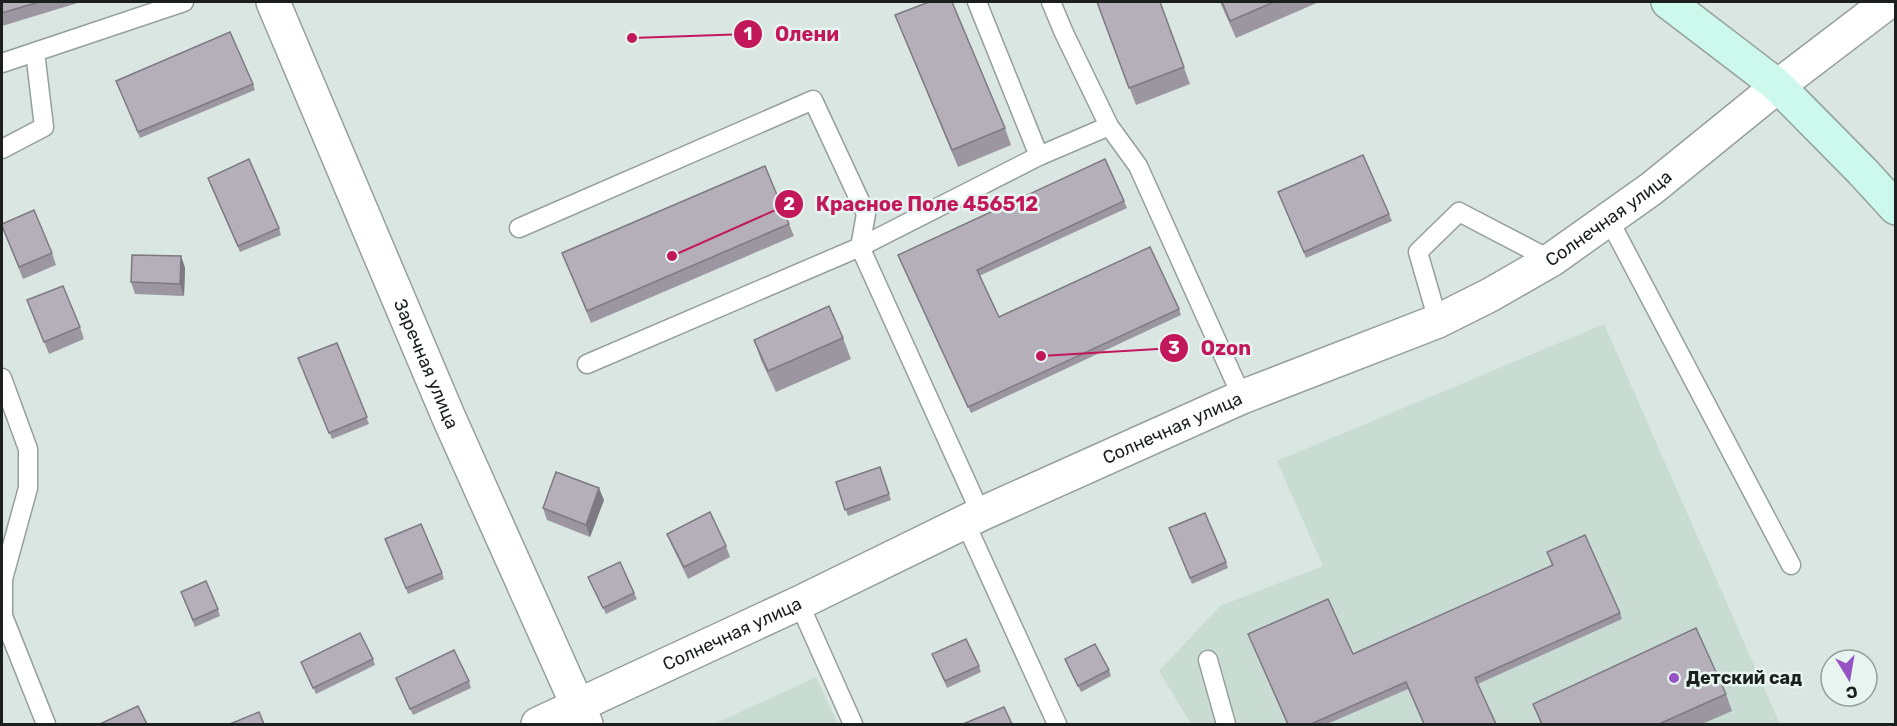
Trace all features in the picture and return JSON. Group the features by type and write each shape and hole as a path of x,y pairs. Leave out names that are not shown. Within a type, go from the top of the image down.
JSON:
{"main road":[{"path":"1668,2 1778,86 1896,208"}],"street":[{"name":"Заречная улица","path":"273,2 449,418 582,715"},
{"name":"Солнечная улица","path":"538,724 582,715 798,603 973,518 1242,397 1438,321 1490,295 1551,260 1651,189 1778,86 1888,2"}],"lane":[{"path":"2,63 184,2"},
{"path":"977,2 1039,156"},
{"path":"1052,2 1064,33 1109,126 1138,166 1242,397"},
{"path":"2,149 44,127 35,51"},
{"path":"519,228 813,100 866,214 860,247 1057,724"},
{"path":"586,364 860,247 1039,156 1109,126"},
{"path":"1438,321 1418,252 1459,212 1551,260"},
{"path":"1608,218 1791,565"},
{"path":"2,378 28,449 28,488 3,579 2,616 46,724"},
{"path":"798,603 853,724"},
{"path":"1208,660 1226,724"}],"shaded area":[{"path":"1604,324 1780,724 1191,724 1159,671 1220,606 1323,566 1277,461"},
{"path":"816,677 838,724 714,724"}],"building":[{"path":"2,2 39,2 2,13"},
{"path":"929,2 952,2 1005,128 952,150 895,15"},
{"path":"1097,2 1160,2 1184,67 1129,88"},
{"path":"1222,2 1274,2 1230,21"},
{"path":"230,32 253,84 138,132 116,81"},
{"path":"1363,155 1389,214 1304,252 1278,192"},
{"path":"249,159 279,228 238,246 208,178"},
{"path":"1105,159 1124,201 977,270 999,317 1150,247 1179,309 968,407 898,255"},
{"path":"765,166 789,224 587,311 562,253"},
{"path":"34,210 52,253 19,267 2,224"},
{"path":"132,255 181,256 180,284 131,282"},
{"path":"63,286 80,327 44,342 27,300"},
{"path":"829,306 843,338 768,371 754,340"},
{"path":"337,343 367,417 329,433 298,358"},
{"path":"880,467 889,494 845,510 836,482"},
{"path":"556,472 599,488 586,525 543,508"},
{"path":"710,512 726,546 684,567 667,534"},
{"path":"1205,513 1226,562 1190,578 1169,528"},
{"path":"421,524 442,573 406,588 385,539"},
{"path":"1585,535 1620,613 1475,678 1496,724 1424,724 1406,682 1311,724 1288,724 1248,634 1328,599 1353,654 1553,565 1547,552"},
{"path":"620,562 634,593 603,608 588,577"},
{"path":"206,581 218,609 193,620 181,592"},
{"name":"Детский сад","path":"1696,628 1726,694 1659,724 1542,724 1533,704"},
{"path":"360,633 373,659 313,688 301,662"},
{"path":"966,639 979,666 945,681 932,654"},
{"path":"1095,644 1109,670 1078,686 1065,659"},
{"path":"454,650 469,681 410,709 396,678"},
{"path":"138,706 147,724 100,724"},
{"path":"1004,707 1012,724 963,724"},
{"path":"259,712 264,724 230,724"}],"place":[{"name":"Олени","path":"632,38"},
{"name":"Красное Поле 456512","path":"672,256"},
{"name":"Ozon","path":"1041,356"},
{"name":"Детский сад","path":"1674,678"}]}
